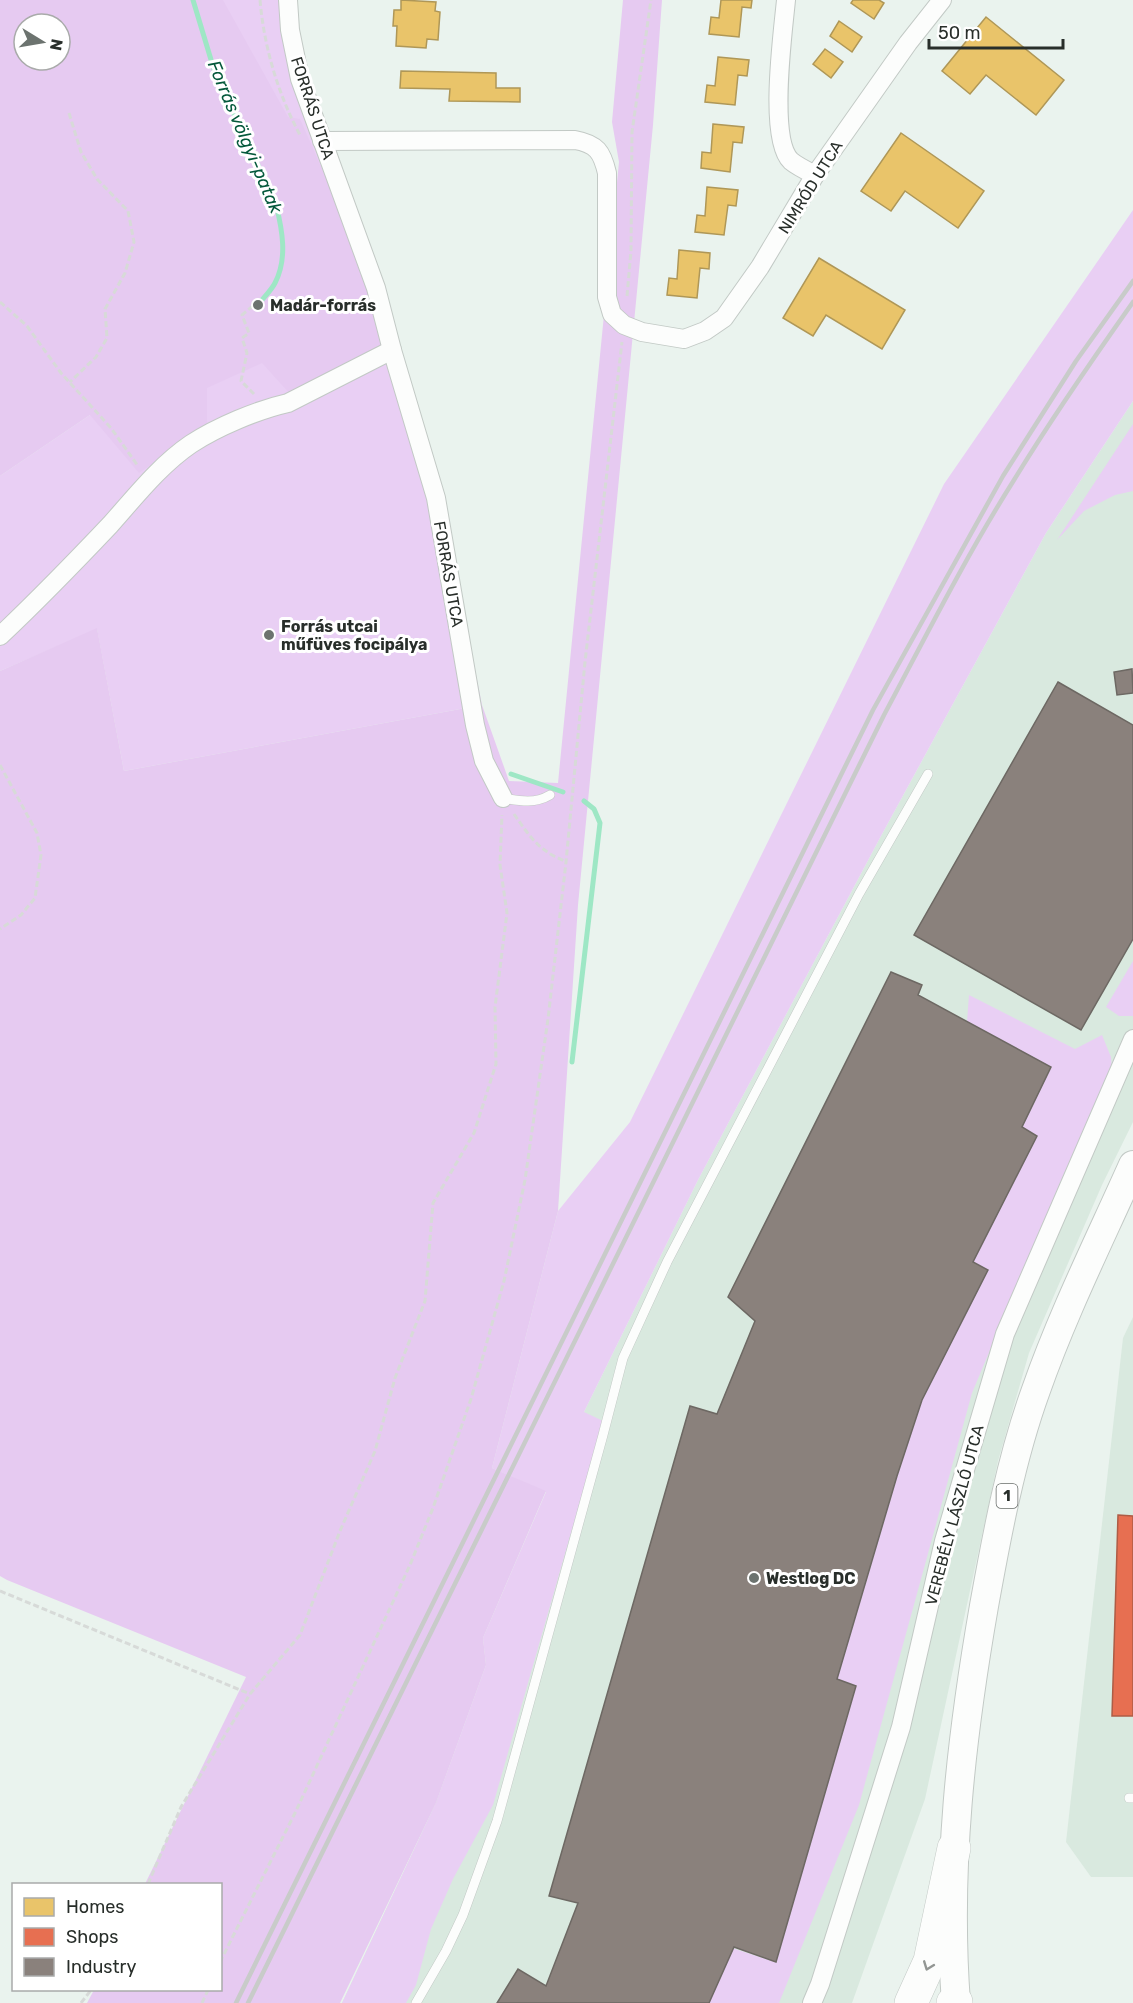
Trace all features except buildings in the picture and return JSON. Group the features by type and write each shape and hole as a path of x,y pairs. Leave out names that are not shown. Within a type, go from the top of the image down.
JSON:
{"highway":[{"path":"911,2003 930,1961 954,1848"}],"main road":[{"name":"1","path":"955,2003 954,1848 963,1740 993,1554 1019,1441 1053,1345 1133,1165"}],"street":[{"name":"FORRÁS UTCA","path":"288,0 290,30 300,79 376,288 436,498 475,725 484,760 503,798"},
{"path":"786,0 778,117 781,142 790,160 815,175"},
{"name":"NIMRÓD UTCA","path":"624,325 642,332 684,339 705,331 724,318 760,267 815,175 908,43 942,0"},
{"path":"322,141 575,140 589,142 603,155 607,173 607,297 612,314 624,325"},
{"path":"0,636 62,576 166,464 191,444 210,433 268,408 288,403 378,355 392,350"},
{"name":"VEREBÉLY LÁSZLÓ UTCA","path":"812,2003 901,1727 944,1541 1005,1334 1133,1039"}],"lane":[{"path":"416,2003 446,1951 463,1915 496,1821 623,1358 668,1262 859,894 928,774"},
{"path":"503,798 523,802 542,799 550,795"}],"path":[{"path":"222,1958 295,1813 410,1564 433,1508 471,1399 504,1281 525,1180 548,1019 585,662 624,325 631,251 632,132 651,0"},
{"path":"69,113 81,152 97,179 128,211 134,242 125,273 105,309 107,338 96,357 70,382"},
{"path":"0,302 27,326 70,382 111,428 150,482"},
{"path":"255,304 242,315 249,333 242,339 247,353 241,381 268,408"},
{"path":"0,765 37,833 41,855 35,898 21,915 0,929"},
{"path":"503,798 531,839 548,854 566,862"},
{"path":"147,1883 181,1807 250,1694 300,1635 340,1531 375,1450 394,1378 425,1301 433,1203 474,1133 496,1064 495,1007 507,913 500,865 503,798"},
{"path":"0,1591 250,1694"}],"shaded area":[{"path":"0,0 223,0 288,117 300,119 400,346 364,370 301,406 262,363 207,388 207,426 139,473 90,415 0,476"},
{"path":"55,0 288,0 290,30 400,346 435,468 482,705 124,771 97,629 0,671 0,476 90,415 158,343 72,57 72,12 59,12"},
{"path":"623,0 662,0 653,125 578,905 558,1211 492,1468 546,1491 483,1638 486,1665 436,1803 340,2003 87,2003 93,1991 222,1991 222,1883 145,1883 246,1677 0,1576 0,671 97,628 124,771 482,705 509,781 558,783 619,162 612,122"},
{"path":"1133,210 1133,401 1046,533 881,836 698,1180 584,1412 603,1421 493,1805 453,1879 431,1929 416,1985 406,2003 342,2003 436,1803 486,1665 483,1638 546,1492 492,1468 558,1211 630,1122 944,484"},
{"path":"1133,401 1133,1122 1102,1185 1029,1353 998,1461 925,1799 852,2003 342,2003 436,1803 584,1412 698,1180 1046,533"},
{"path":"1133,424 1133,491 1115,495 1084,511 1057,540"},
{"path":"1133,961 1133,1016 1119,1016 1106,1007"},
{"path":"969,995 1075,1049 1102,1035 1111,1057 1113,1082 1065,1171 972,1393 859,1805 779,2003 705,2003 726,1946 775,1962 856,1686 837,1679 897,1476 922,1400 988,1270 973,1262 1029,1134 1022,1127 1051,1068 967,1022"},
{"path":"1133,1317 1133,1877 1091,1877 1066,1842 1123,1338"}],"waterway":[{"name":"Forrás völgyi-patak","path":"193,0 215,73 276,204 282,233 283,254 279,273 273,286 258,305"},
{"path":"511,774 563,792"},
{"path":"572,1062 600,823 594,809 584,801"}],"railway":[{"path":"236,2003 873,710 1003,476 1076,361 1133,281"},
{"path":"248,2003 884,715 996,509 1057,412 1133,302"}],"place":[{"name":"Madár-forrás","path":"258,305"},
{"name":"Forrás utcai műfüves focipálya","path":"269,635"},
{"name":"Westlog DC","path":"754,1578"}]}
